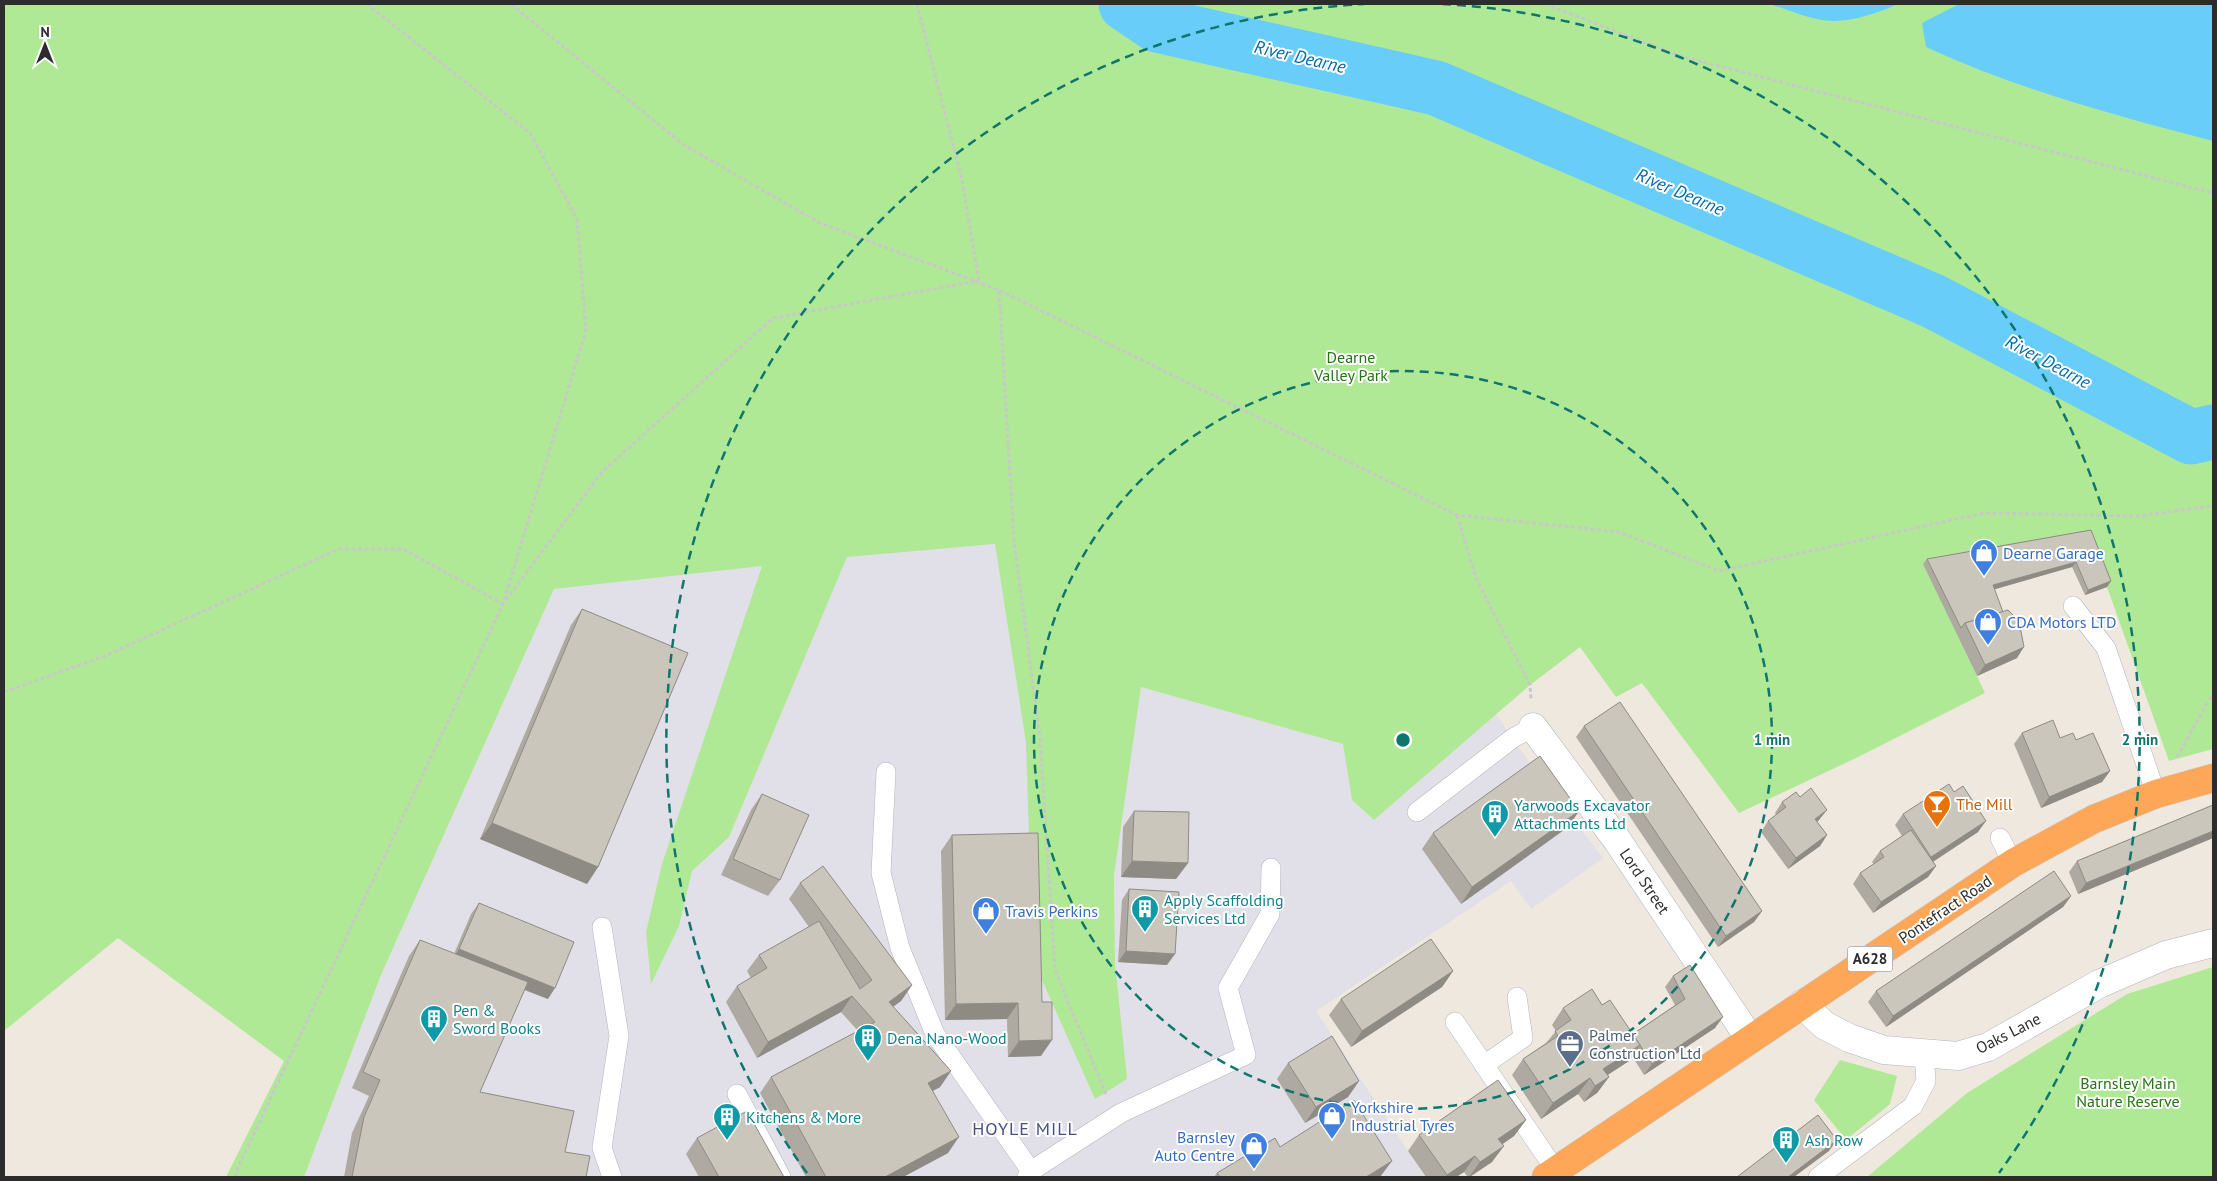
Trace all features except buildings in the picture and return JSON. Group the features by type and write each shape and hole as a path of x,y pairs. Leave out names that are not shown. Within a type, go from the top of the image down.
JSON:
{"highway":[{"name":"Pontefract Road","path":"1551,1174 2013,863 2094,819 2156,794 2213,778"}],"street":[{"name":"Lord Street","path":"1533,727 1618,840 1750,1039"},
{"name":"Oaks Lane","path":"1802,1004 1824,1024 1850,1038 1884,1050 1924,1055 1958,1056 1988,1047 2100,984 2166,955 2213,943"}],"lane":[{"path":"2073,606 2106,648 2156,794"},
{"path":"1417,812 1513,738 1533,727"},
{"path":"886,772 881,873 900,948 936,1034 1029,1174 1115,1116 1246,1055 1228,988 1270,914 1271,868"},
{"path":"2000,838 2013,863"},
{"path":"602,927 619,1036 602,1148 612,1177"},
{"path":"1484,1064 1523,1038 1517,997"},
{"path":"1455,1022 1484,1064 1551,1174"},
{"path":"1818,1177 1913,1106 1926,1082 1924,1055"},
{"path":"737,1094 781,1177"}],"path":[{"path":"236,1177 236,1172 503,604 586,330 577,219 530,133 367,4"},
{"path":"511,4 684,145 820,223 999,290 1457,515 1619,532 1718,571 1984,513 2138,516 2213,506"},
{"path":"918,4 962,180 979,281"},
{"path":"1546,4 1680,56 2213,193"},
{"path":"503,604 602,472 773,318 979,281"},
{"path":"999,290 1014,542 1040,738 1054,970 1115,1116"},
{"path":"1457,515 1476,578 1530,685 1533,727"},
{"path":"4,692 105,656 339,549 403,549 503,604"},
{"path":"2156,794 2213,693"}],"shaded area":[{"path":"995,544 1026,743 1115,963 1114,876 1141,687 1344,744 1352,800 1374,820 1496,714 1531,765 1603,858 1531,909 1511,881 1316,1011 1425,1177 304,1177 381,975 554,589 847,556"}],"green space":[{"name":"Dearne Valley Park","path":"4,4 2213,4 2213,749 2169,761 2107,587 2086,536 1924,564 1985,693 1856,758 1739,813 1642,683 1616,697 1580,647 1530,685 1374,820 1352,800 1343,744 1141,687 1114,876 1115,963 1127,1079 1095,1099 1033,960 1026,743 995,544 847,557 729,837 692,871 679,926 651,984 646,932 662,864 762,566 554,589 381,975 304,1177 226,1177 284,1061 118,938 4,1031"},
{"name":"Barnsley Main Nature Reserve","path":"2213,967 2213,1177 1867,1177 1967,1093 2127,994"},
{"path":"1840,1060 1897,1076 1890,1104 1846,1140 1814,1100"}],"water":[{"path":"1769,4 1898,4 1861,17 1832,21 1809,17"},
{"path":"1959,4 2213,4 2213,141 2140,122 2031,89 1926,47 1922,23"}],"waterway":[{"name":"River Dearne","path":"1126,4 1157,25 1436,88 1933,301 2191,437 2213,432"}],"place":[{"name":"Dearne Garage","path":"1984,577"},
{"name":"CDA Motors LTD","path":"1988,646"},
{"name":"The Mill","path":"1937,828"},
{"name":"Yarwoods Excavator Attachments Ltd","path":"1495,838"},
{"name":"Apply Scaffolding Services Ltd","path":"1145,933"},
{"name":"Travis Perkins","path":"986,935"},
{"name":"Pen & Sword Books","path":"434,1043"},
{"name":"Dena Nano-Wood","path":"868,1062"},
{"name":"Palmer Construction Ltd","path":"1570,1068"},
{"name":"Yorkshire Industrial Tyres","path":"1332,1140"},
{"name":"Kitchens & More","path":"727,1141"},
{"name":"Ash Row","path":"1786,1164"},
{"name":"Barnsley Auto Centre","path":"1254,1170"}],"district":[{"name":"HOYLE MILL","path":"1025,1129"}]}
